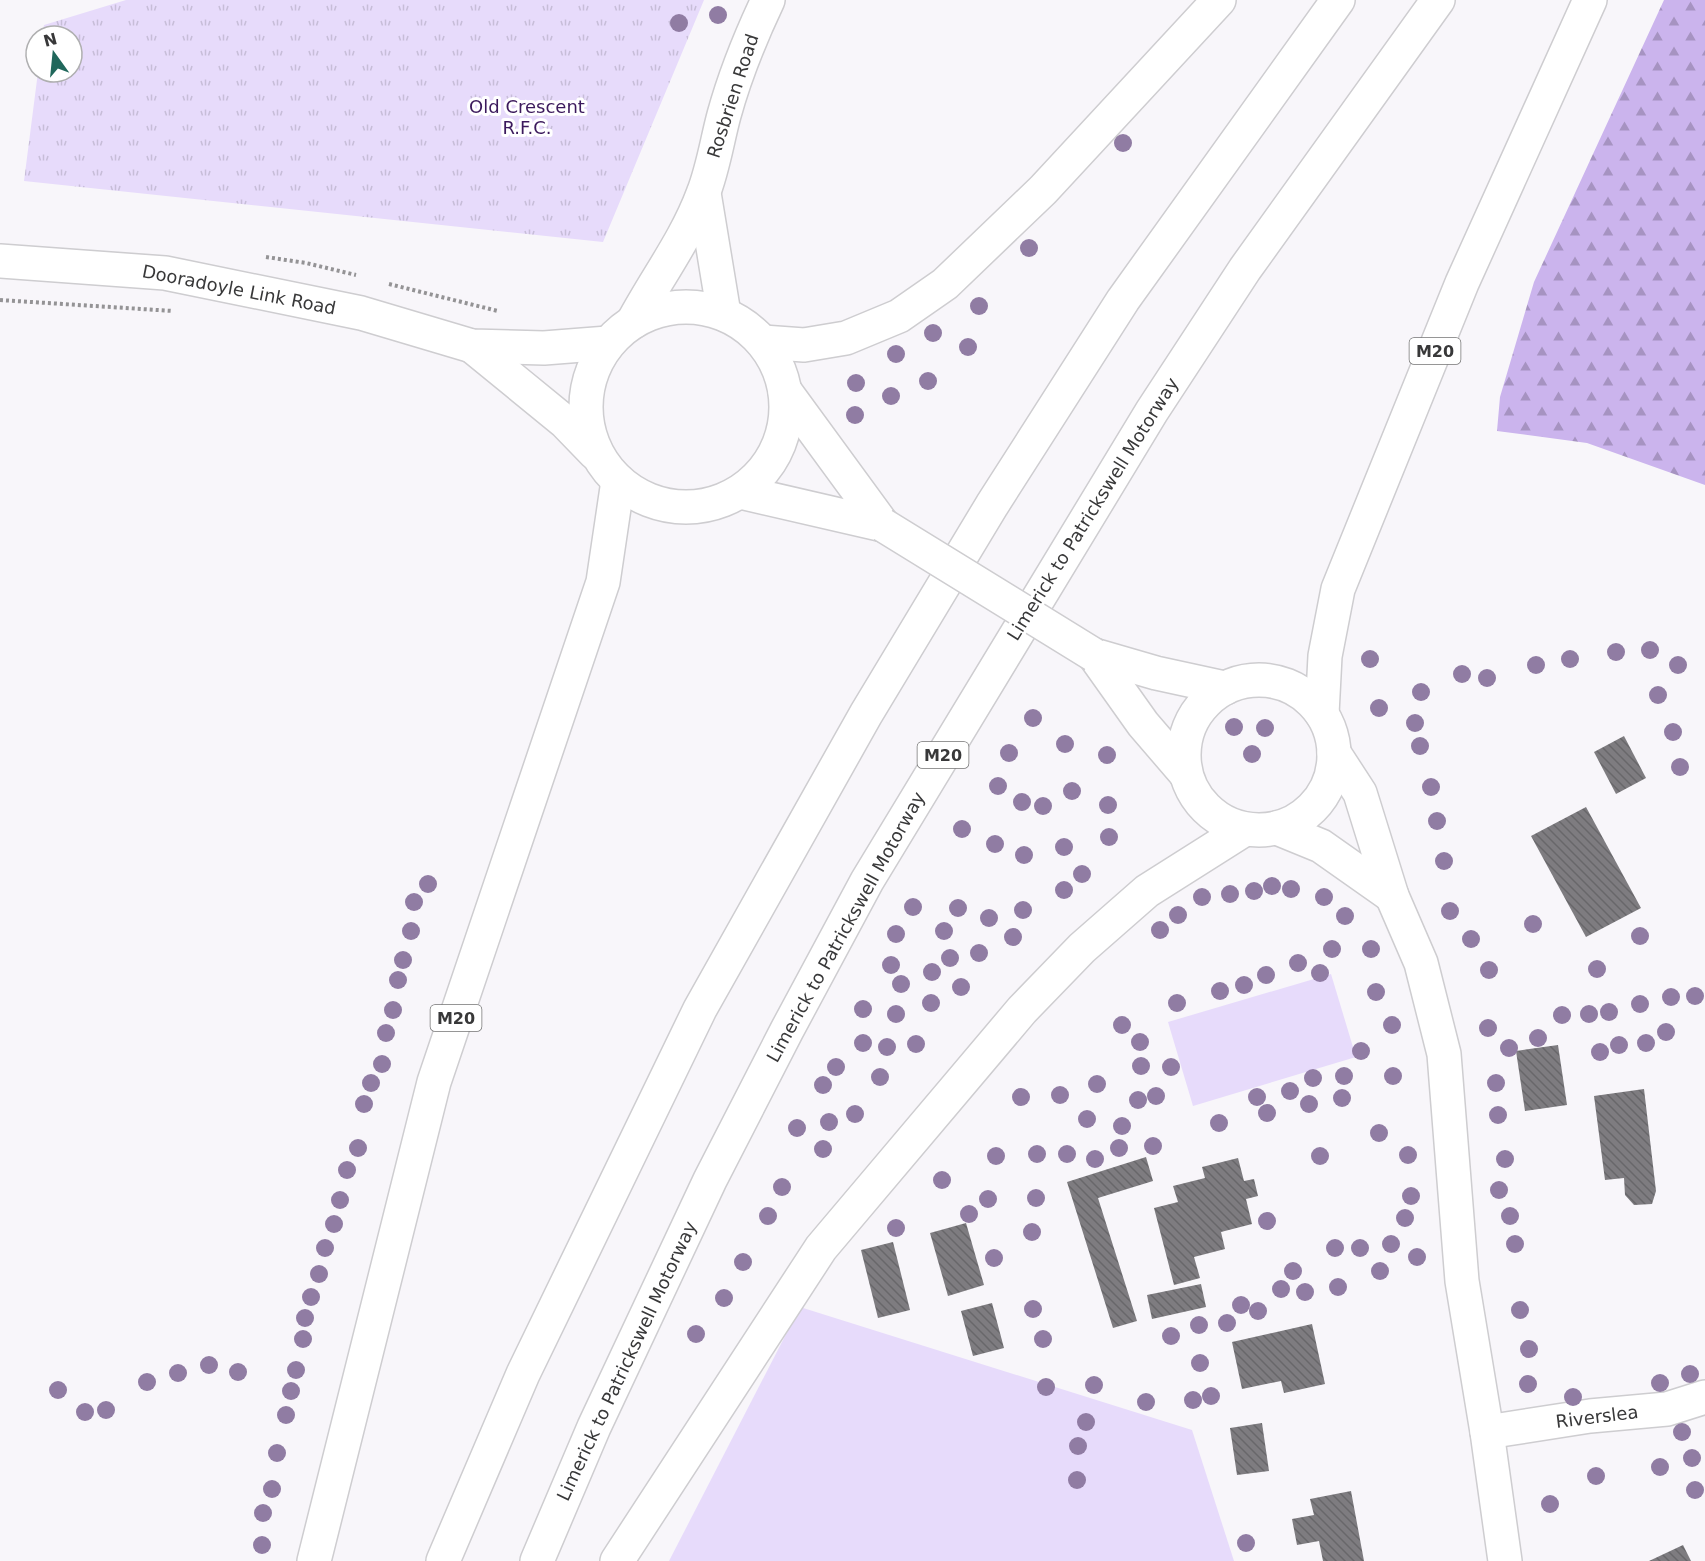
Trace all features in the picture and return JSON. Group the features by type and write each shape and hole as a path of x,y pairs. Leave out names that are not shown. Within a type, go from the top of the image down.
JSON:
{"main road":[{"name":"Rosbrien Road","path":"633,321 653,285 676,252 704,194 724,115 744,51 768,0"},
{"path":"763,342 804,345 846,338 899,316 945,284 1043,190 1219,0"},
{"path":"443,1561 523,1374 700,1009 866,714 992,505 1123,300 1338,0"},
{"name":"Limerick to Patrickswell Motorway","path":"537,1561 594,1427 710,1180 867,881 1152,411 1245,269 1438,0"},
{"name":"M20","path":"1322,714 1325,656 1338,589 1462,284 1590,0"},
{"name":"Rosbrien Road","path":"704,194 724,314"},
{"name":"Dooradoyle Link Road","path":"0,261 165,273 361,313 472,346 544,348 608,343"},
{"path":"693,306 724,314 745,326 763,342 778,365 785,391 786,420 777,448 762,473 740,492 710,504 677,507 645,498 618,481 597,454 587,427 586,397 593,369 608,343 633,321 662,309 693,306"},
{"name":"Dooradoyle Link Road","path":"472,346 565,422 597,454"},
{"path":"785,391 883,525"},
{"name":"M20","path":"314,1561 434,1082 603,582 618,481"},
{"path":"740,492 883,525 1094,656 1225,688"},
{"path":"1094,656 1143,724 1186,774 1194,793 1207,810 1224,822 1245,829 1277,828 1300,818 1319,801 1330,778 1334,753 1331,732 1322,714 1307,698 1289,686 1268,681 1246,681 1225,688 1205,703 1190,724 1184,748 1186,774"},
{"path":"1334,753 1360,793 1392,896 1422,963 1444,1054 1462,1281 1505,1561"},
{"path":"1277,828 1321,846 1392,896"},
{"path":"617,1561 821,1248 1022,1010 1082,948 1147,891 1245,829"},
{"name":"Riverslea","path":"1487,1432 1590,1416 1667,1409 1705,1396"}],"path":[{"path":"0,300 178,311"}],"green space":[{"name":"Old Crescent R.F.C.","path":"126,0 704,0 603,242 24,181 36,84 84,84 84,24 47,24"},
{"path":"1664,0 1705,0 1705,485 1587,443 1497,431 1500,397 1534,282"},
{"path":"1331,974 1356,1057 1193,1106 1168,1022"},
{"path":"800,1307 1192,1430 1234,1561 669,1561"}],"building":[{"path":"1624,736 1646,778 1616,794 1594,752"},
{"path":"1586,807 1641,908 1586,937 1531,836"},
{"path":"1558,1045 1567,1105 1525,1111 1516,1051"},
{"path":"1644,1089 1656,1191 1652,1204 1634,1205 1625,1195 1624,1178 1605,1180 1594,1096"},
{"path":"1146,1157 1153,1181 1098,1198 1137,1321 1113,1328 1067,1182"},
{"path":"1238,1158 1244,1181 1254,1179 1258,1196 1246,1199 1252,1224 1221,1232 1225,1249 1194,1257 1200,1278 1174,1285 1154,1208 1178,1202 1173,1186 1205,1178 1202,1167"},
{"path":"966,1223 984,1285 948,1296 930,1233"},
{"path":"893,1242 910,1310 878,1318 861,1250"},
{"path":"1201,1284 1206,1307 1152,1319 1147,1295"},
{"path":"992,1303 1004,1348 973,1356 961,1311"},
{"path":"1312,1324 1325,1384 1284,1393 1281,1381 1242,1389 1232,1342"},
{"path":"1262,1423 1269,1471 1237,1475 1230,1428"},
{"path":"1351,1491 1364,1561 1323,1561 1319,1541 1297,1545 1292,1519 1314,1515 1310,1499"},
{"path":"1683,1545 1691,1561 1649,1561"}]}
